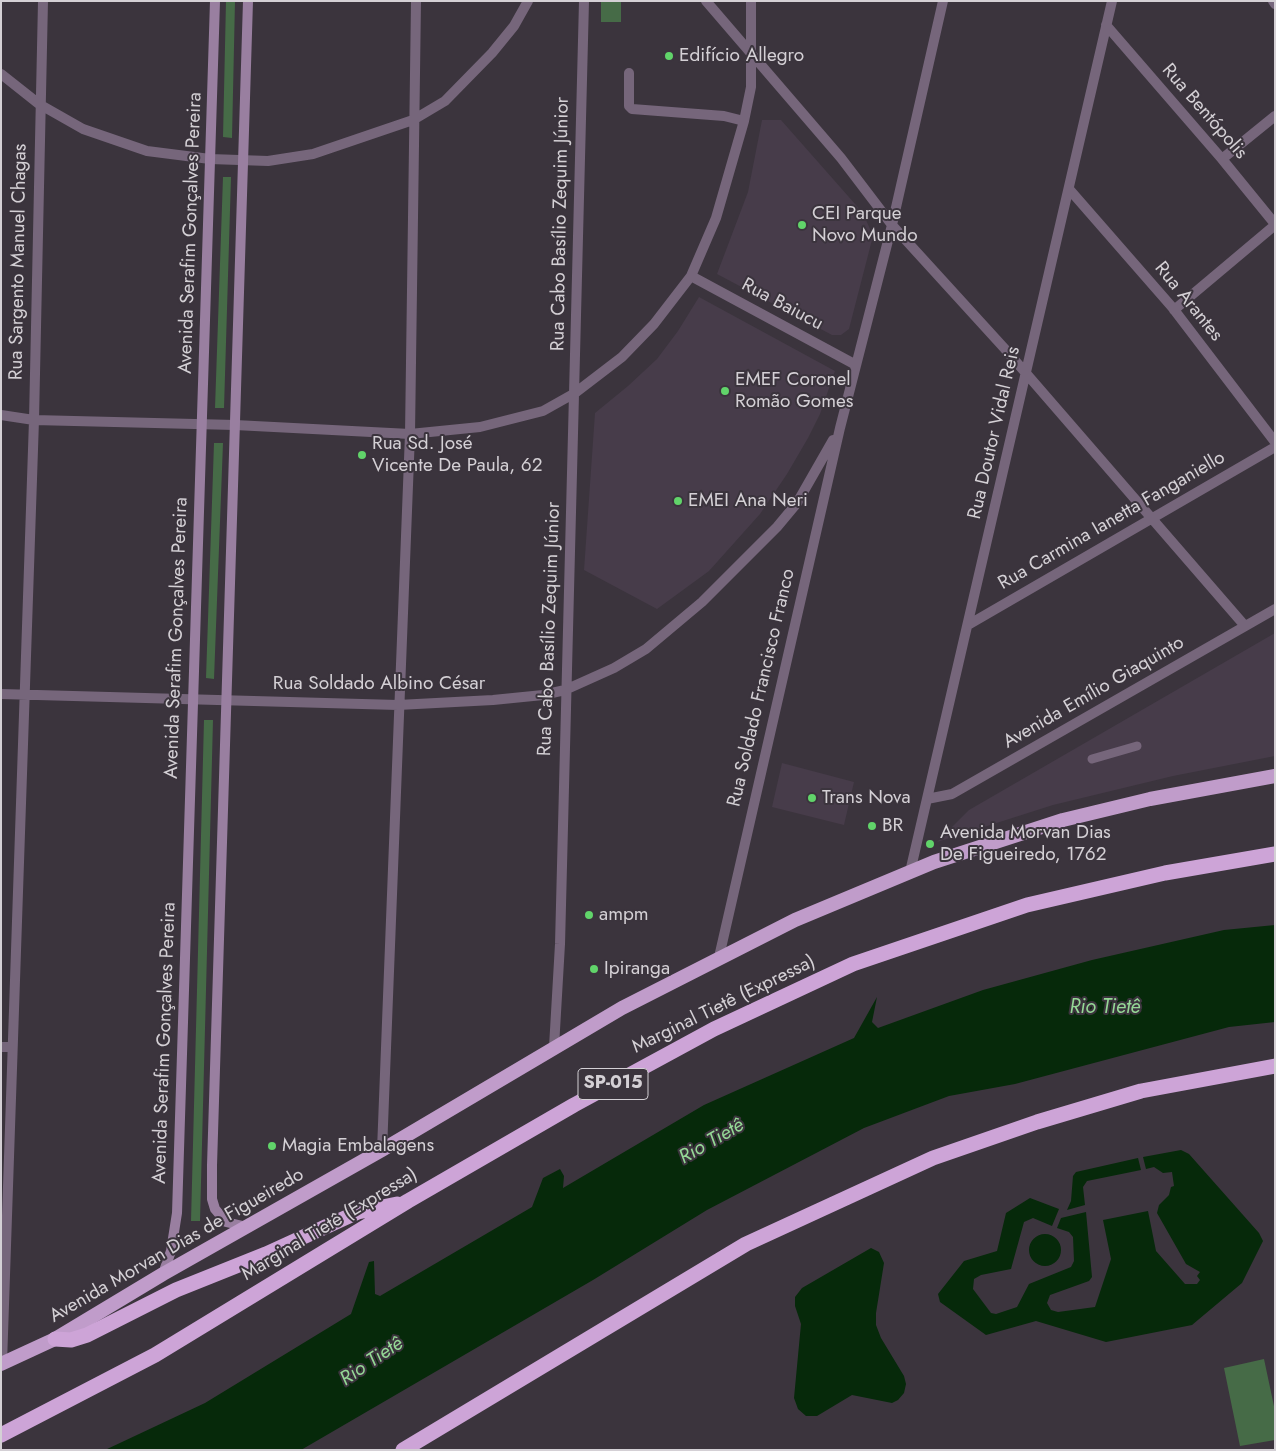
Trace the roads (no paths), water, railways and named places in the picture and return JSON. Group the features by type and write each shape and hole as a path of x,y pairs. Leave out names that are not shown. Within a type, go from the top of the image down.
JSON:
{"highway":[{"name":"Avenida Morvan Dias de Figueiredo","path":"2,1363 56,1339 163,1274 382,1150 622,1008 795,920 934,862 1063,820 1150,799 1275,776"},
{"name":"Marginal Tietê (Expressa)","path":"1,1435 155,1355 408,1201 714,1029 853,964 1028,905 1165,873 1275,854"},
{"path":"403,1450 746,1244 933,1158 1036,1122 1141,1091 1275,1066"},
{"path":"56,1339 71,1340 87,1334 176,1290 266,1254 358,1212 408,1201"}],"main road":[{"name":"Avenida Serafim Gonçalves Pereira","path":"163,1274 171,1251 177,1213 215,1"},
{"path":"247,1227 222,1219 212,1199 248,1"}],"street":[{"name":"Rua Sargento Manuel Chagas","path":"2,1363 7,1047 24,695 34,420 39,104 44,1"},
{"path":"382,1150 410,434 416,1"},
{"path":"1,74 39,104 83,129 147,151 210,159 268,161 313,154 413,120 445,101 492,53 514,26 528,1"},
{"name":"Rua Cabo Basílio Zequim Júnior","path":"554,1047 560,944 584,1"},
{"path":"706,1 841,158 892,225 1026,374 1246,626"},
{"path":"1,415 34,420 235,425 410,434 480,427 543,411 575,393 622,357 654,324 692,276 716,218 744,121 751,87 753,55 751,1"},
{"path":"840,428 892,225 943,1"},
{"name":"Rua Doutor Vidal Reis","path":"910,872 1112,1"},
{"name":"Rua Bentópolis","path":"1106,25 1222,159 1275,225"},
{"path":"629,73 629,106 632,109 724,116 744,121"},
{"path":"1222,159 1275,116"},
{"name":"Rua Arantes","path":"1069,189 1174,310 1275,442"},
{"path":"1174,310 1275,225"},
{"name":"Rua Baiucu","path":"692,276 856,365"},
{"name":"Rua Soldado Albino César","path":"1,694 398,705 494,700 543,695 565,690 614,668 646,649 702,602 777,527 797,503 840,428"},
{"name":"Rua Soldado Francisco Franco","path":"719,957 840,428"},
{"name":"Rua Carmina Ianetta Fanganiello","path":"968,625 1275,447"},
{"name":"Avenida Emílio Giaquinto","path":"927,799 952,794 1275,609"}],"lane":[{"path":"1092,760 1137,746"}],"water":[{"name":"Rio Tietê","path":"1275,925 1275,1022 1229,1027 1015,1084 949,1096 864,1128 707,1210 593,1280 301,1450 105,1450 205,1403 351,1314 369,1262 374,1261 375,1294 380,1296 532,1207 543,1178 560,1169 564,1176 563,1188 704,1105 854,1038 877,997 872,1022 878,1028 983,990 1092,960 1224,930"},
{"path":"1181,1150 1189,1154 1259,1233 1263,1241 1242,1283 1192,1325 1106,1342 1036,1321 986,1335 940,1302 938,1294 964,1261 997,1251 1006,1213 1030,1198 1059,1209 1052,1226 1033,1218 1024,1222 1011,1269 981,1275 974,1279 973,1289 991,1313 996,1314 1017,1307 1029,1284 1071,1267 1074,1261 1073,1237 1069,1232 1057,1228 1061,1218 1086,1212 1092,1277 1089,1281 1050,1295 1047,1303 1051,1310 1058,1312 1095,1307 1111,1259 1103,1220 1148,1211 1156,1251 1185,1284 1197,1284 1200,1280 1197,1276 1200,1272 1186,1264 1157,1213 1159,1205 1169,1195 1171,1187 1174,1186 1172,1172 1163,1173 1154,1167 1146,1169 1143,1157"},
{"path":"1138,1158 1141,1170 1087,1181 1083,1187 1085,1205 1067,1210 1071,1201 1073,1176 1076,1172"},
{"path":"1045,1234 1051,1235 1056,1239 1060,1244 1060,1256 1056,1261 1051,1265 1045,1266 1039,1265 1034,1261 1030,1256 1029,1250 1030,1244 1034,1239 1039,1235"},
{"path":"871,1248 879,1252 884,1263 876,1313 876,1325 881,1338 904,1376 906,1384 904,1393 898,1400 892,1403 852,1395 817,1416 806,1416 798,1409 794,1398 801,1324 795,1306 795,1297 802,1288"}],"place":[{"name":"Edifício Allegro","path":"669,56"},
{"name":"CEI Parque Novo Mundo","path":"802,225"},
{"name":"EMEF Coronel Romão Gomes","path":"725,391"},
{"name":"Rua Sd. José Vicente De Paula, 62","path":"362,455"},
{"name":"EMEI Ana Neri","path":"678,501"},
{"name":"Trans Nova","path":"812,798"},
{"name":"BR","path":"872,826"},
{"name":"Avenida Morvan Dias De Figueiredo, 1762","path":"930,844"},
{"name":"ampm","path":"589,915"},
{"name":"Ipiranga","path":"594,969"},
{"name":"Magia Embalagens","path":"272,1146"}]}
